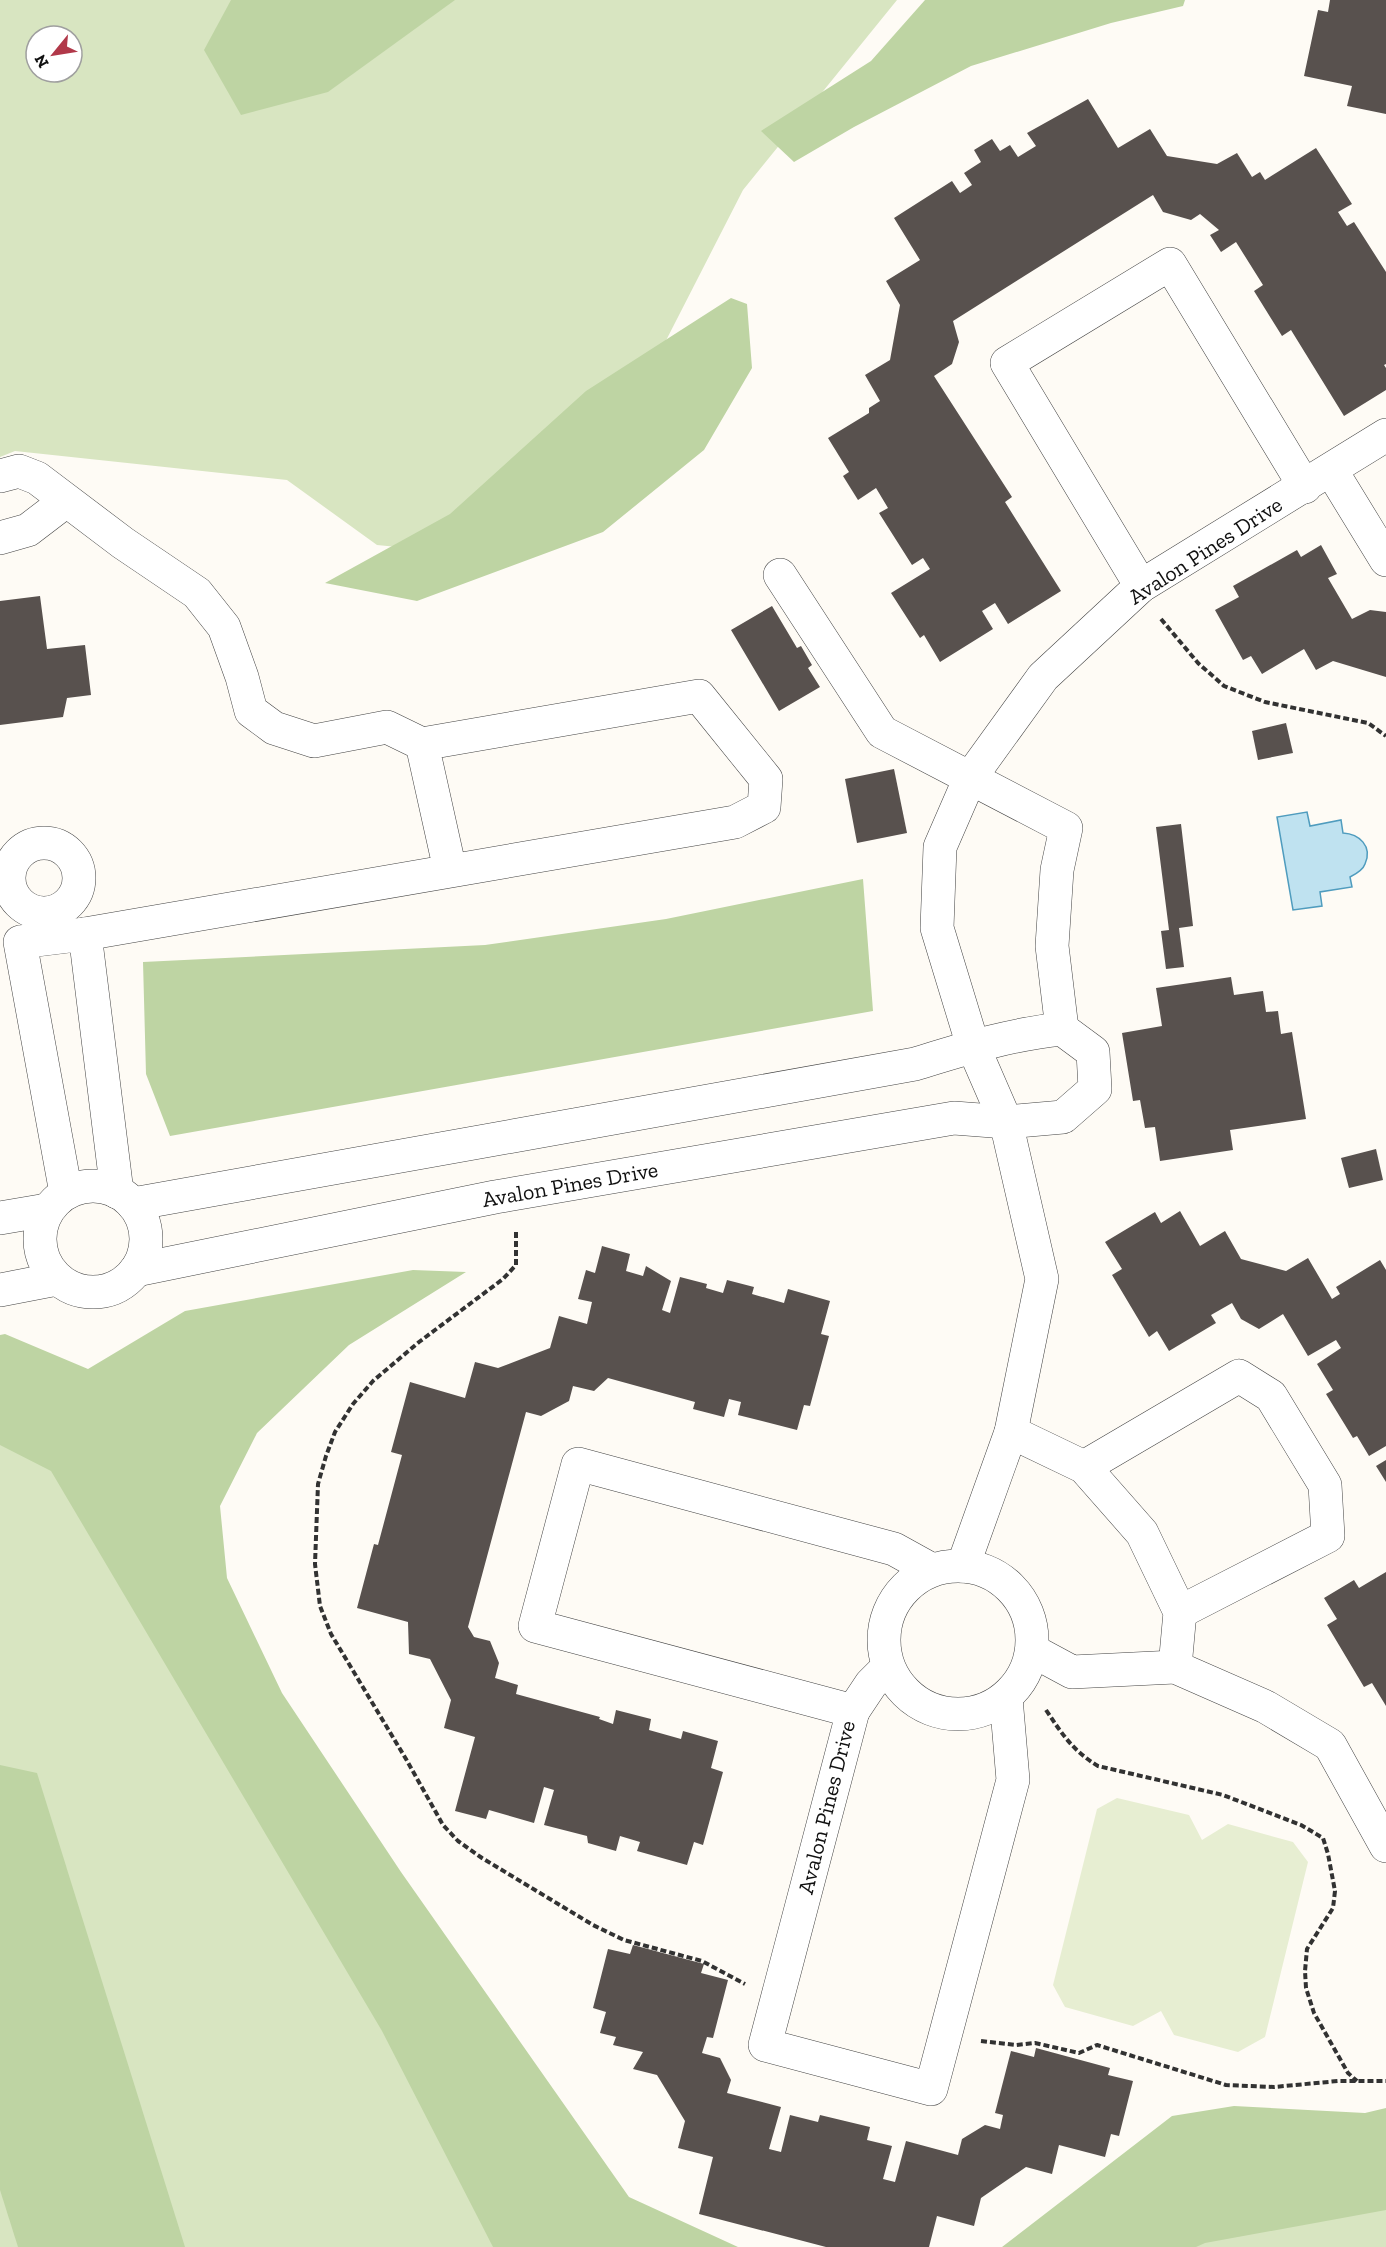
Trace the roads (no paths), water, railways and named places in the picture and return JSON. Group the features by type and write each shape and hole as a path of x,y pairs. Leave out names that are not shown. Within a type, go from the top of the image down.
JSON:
{"street":[{"path":"1142,586 1007,363 1170,264 1318,478 1386,560"},
{"name":"Avalon Pines Drive","path":"1021,1676 1013,1780 931,2089 765,2045 853,1711 535,1626 578,1464 894,1549 948,1568 1011,1432 1042,1279 1006,1122 973,1046 938,928 940,847 970,778 1043,677 1142,586 1386,435"},
{"path":"0,476 19,471 37,478 123,543 197,592 224,627 242,677 251,711 274,728 314,741 387,727 422,744 699,696 766,779 764,807 735,822 85,934 29,935 56,1202 40,1228 39,1246 45,1264 57,1279 0,1290"},
{"path":"0,538 28,530 66,501"},
{"path":"780,575 882,732 1066,828 1057,870 1053,946 1062,1029"},
{"path":"422,744 450,870"},
{"path":"85,934 125,1198"},
{"path":"125,1198 915,1064 973,1046 1027,1033 1062,1029 1093,1052 1095,1089 1063,1117 1006,1122"},
{"name":"Avalon Pines Drive","path":"57,1279 72,1288 90,1293 107,1290 124,1283 136,1270 495,1197 954,1118 1006,1122"},
{"path":"0,1218 56,1202 75,1188 92,1185 109,1188 125,1198 144,1223 147,1239 144,1255 136,1270"},
{"path":"1084,1467 1239,1376 1271,1396 1325,1485 1328,1536 1180,1612"},
{"path":"1011,1432 1084,1467 1142,1533 1180,1612 1175,1667"},
{"path":"948,1568 987,1571 1008,1584 1023,1604 1032,1626 1021,1676 986,1710 963,1715 939,1713 918,1703 900,1688 888,1667 884,1644 886,1621 896,1599 912,1582 948,1568"},
{"path":"853,1711 872,1684 888,1667"},
{"path":"1021,1676 1175,1667 1266,1707 1330,1745 1386,1846"}],"water":[{"path":"1307,812 1310,826 1341,820 1343,833 1363,842 1367,858 1363,868 1350,877 1352,887 1320,892 1322,906 1293,910 1277,817"}]}
